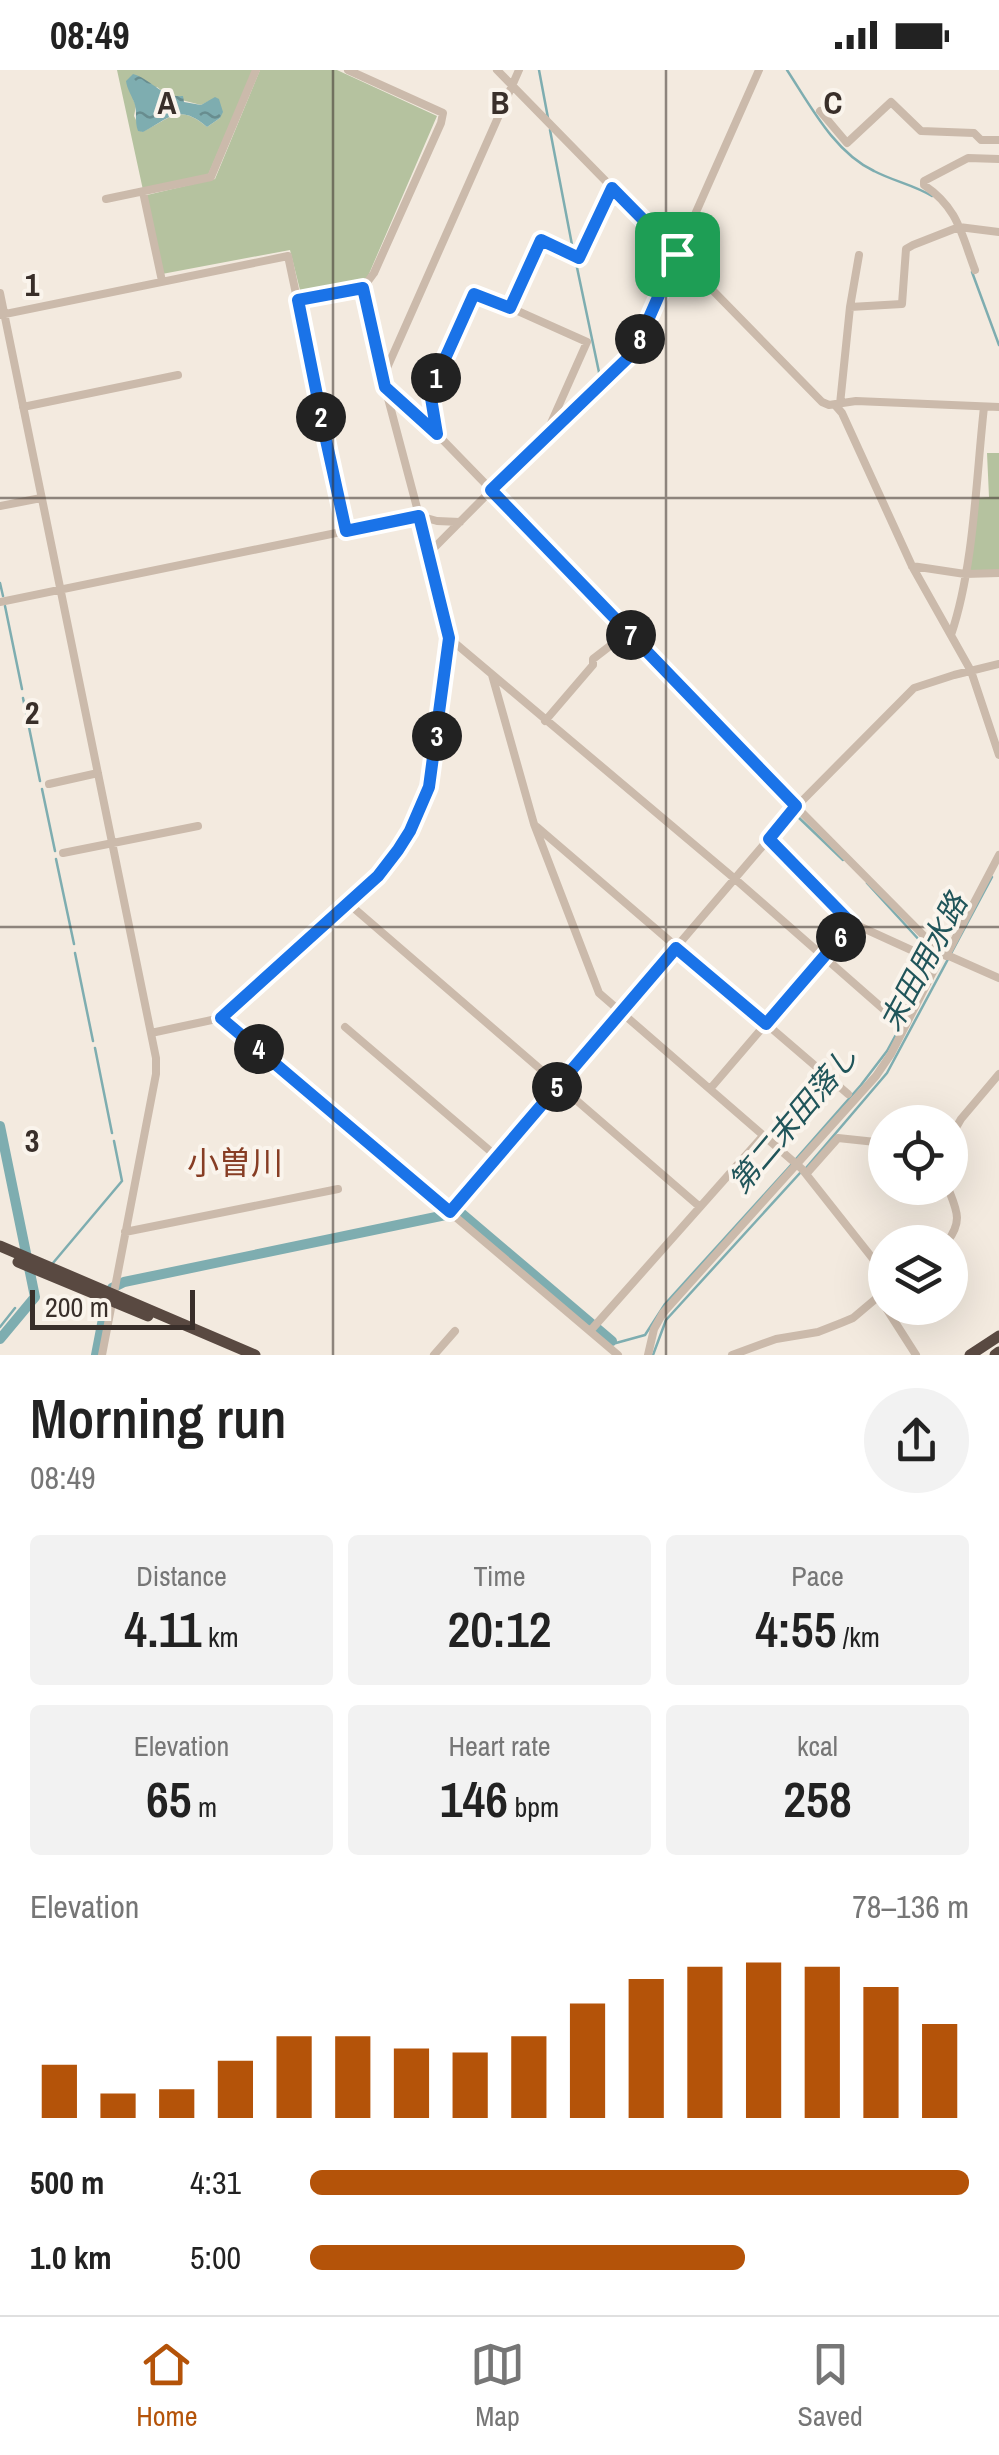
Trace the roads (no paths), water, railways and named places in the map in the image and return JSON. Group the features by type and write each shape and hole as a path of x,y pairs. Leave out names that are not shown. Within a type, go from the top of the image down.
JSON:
{"highway":[{"path":"0,1246 237,1355"},
{"path":"0,1254 256,1355"},
{"path":"970,1355 999,1336"}],"street":[{"path":"106,199 211,177 256,70"},
{"path":"298,300 363,288 374,273 441,124 443,113 348,70"},
{"path":"497,70 822,402 999,407"},
{"path":"384,382 519,70"},
{"path":"430,553 634,352 758,70"},
{"path":"820,111 847,143 891,102 921,132 974,133 980,140 999,140"},
{"path":"975,270 948,204 924,181 968,158 999,159"},
{"path":"510,308 541,240 579,258 612,188"},
{"path":"143,192 162,281"},
{"path":"850,306 902,304 906,248 959,227 999,232"},
{"path":"859,255 838,404 912,566 971,671 999,754"},
{"path":"2,315 288,256 346,531"},
{"path":"151,1033 221,1018 378,876 398,850 429,787 449,638 363,288"},
{"path":"0,294 151,1033 156,1074 102,1355"},
{"path":"437,434 430,392 474,294 587,342 551,430"},
{"path":"23,407 178,375"},
{"path":"384,382 938,956"},
{"path":"951,636 966,574 984,407"},
{"path":"0,506 41,498"},
{"path":"0,602 419,516 460,522"},
{"path":"912,566 966,574 999,573"},
{"path":"545,722 594,659 628,632"},
{"path":"449,638 897,1021 928,963 938,956"},
{"path":"450,1212 796,806 914,688 999,664"},
{"path":"492,675 534,824 600,993 806,1173 868,1252"},
{"path":"49,784 98,774"},
{"path":"534,824 848,1094"},
{"path":"64,853 198,826"},
{"path":"769,839 852,924 999,978"},
{"path":"648,1355 654,1329 663,1313 876,1076 938,956 999,855"},
{"path":"349,904 700,1208"},
{"path":"710,1089 852,924"},
{"path":"221,1018 618,1355"},
{"path":"345,1027 496,1156"},
{"path":"968,1111 999,1074"},
{"path":"590,1330 764,1136"},
{"path":"806,1173 838,1138 868,1141"},
{"path":"126,1232 338,1189"},
{"path":"732,1355 776,1339 818,1332 853,1318 868,1306"},
{"path":"897,1325 916,1355"},
{"path":"434,1355 454,1332"}],"water":[{"path":"133,74 169,94 183,96 184,102 201,105 215,97 223,112 207,127 182,114 138,131 135,105 126,81"}],"waterway":[{"name":"第二末田落し","path":"539,70 548,118"},
{"name":"末田用水路","path":"787,70 824,126 847,152 874,171 932,196"},
{"name":"第二末田落し","path":"550,130 573,250"},
{"name":"第二末田落し","path":"575,258 600,377"},
{"name":"末田用水路","path":"972,272 999,345"},
{"name":"第二末田落し","path":"509,513 789,808"},
{"path":"0,583 3,596"},
{"path":"5,606 22,689"},
{"path":"23,698 40,781"},
{"path":"42,789 55,851"},
{"name":"第二末田落し","path":"795,814 843,860"},
{"path":"56,859 74,944"},
{"name":"末田用水路","path":"806,1168 887,1073 992,877"},
{"name":"第二末田落し","path":"867,883 932,954"},
{"path":"75,953 93,1041"},
{"name":"第二末田落し","path":"796,1159 887,1051 909,1011"},
{"path":"95,1048 112,1133"},
{"path":"0,1126 35,1297 0,1339"},
{"path":"53,1263 122,1181 114,1141"},
{"name":"第二末田落し","path":"612,1341 645,1335 665,1304 791,1165"},
{"name":"末田用水路","path":"653,1355 666,1320 800,1173"},
{"name":"第二末田落し","path":"96,1355 108,1293 124,1282 460,1212 612,1341"},
{"path":"0,1327 15,1308"}],"district":[{"name":"小曽川","path":"235,1162"}]}
